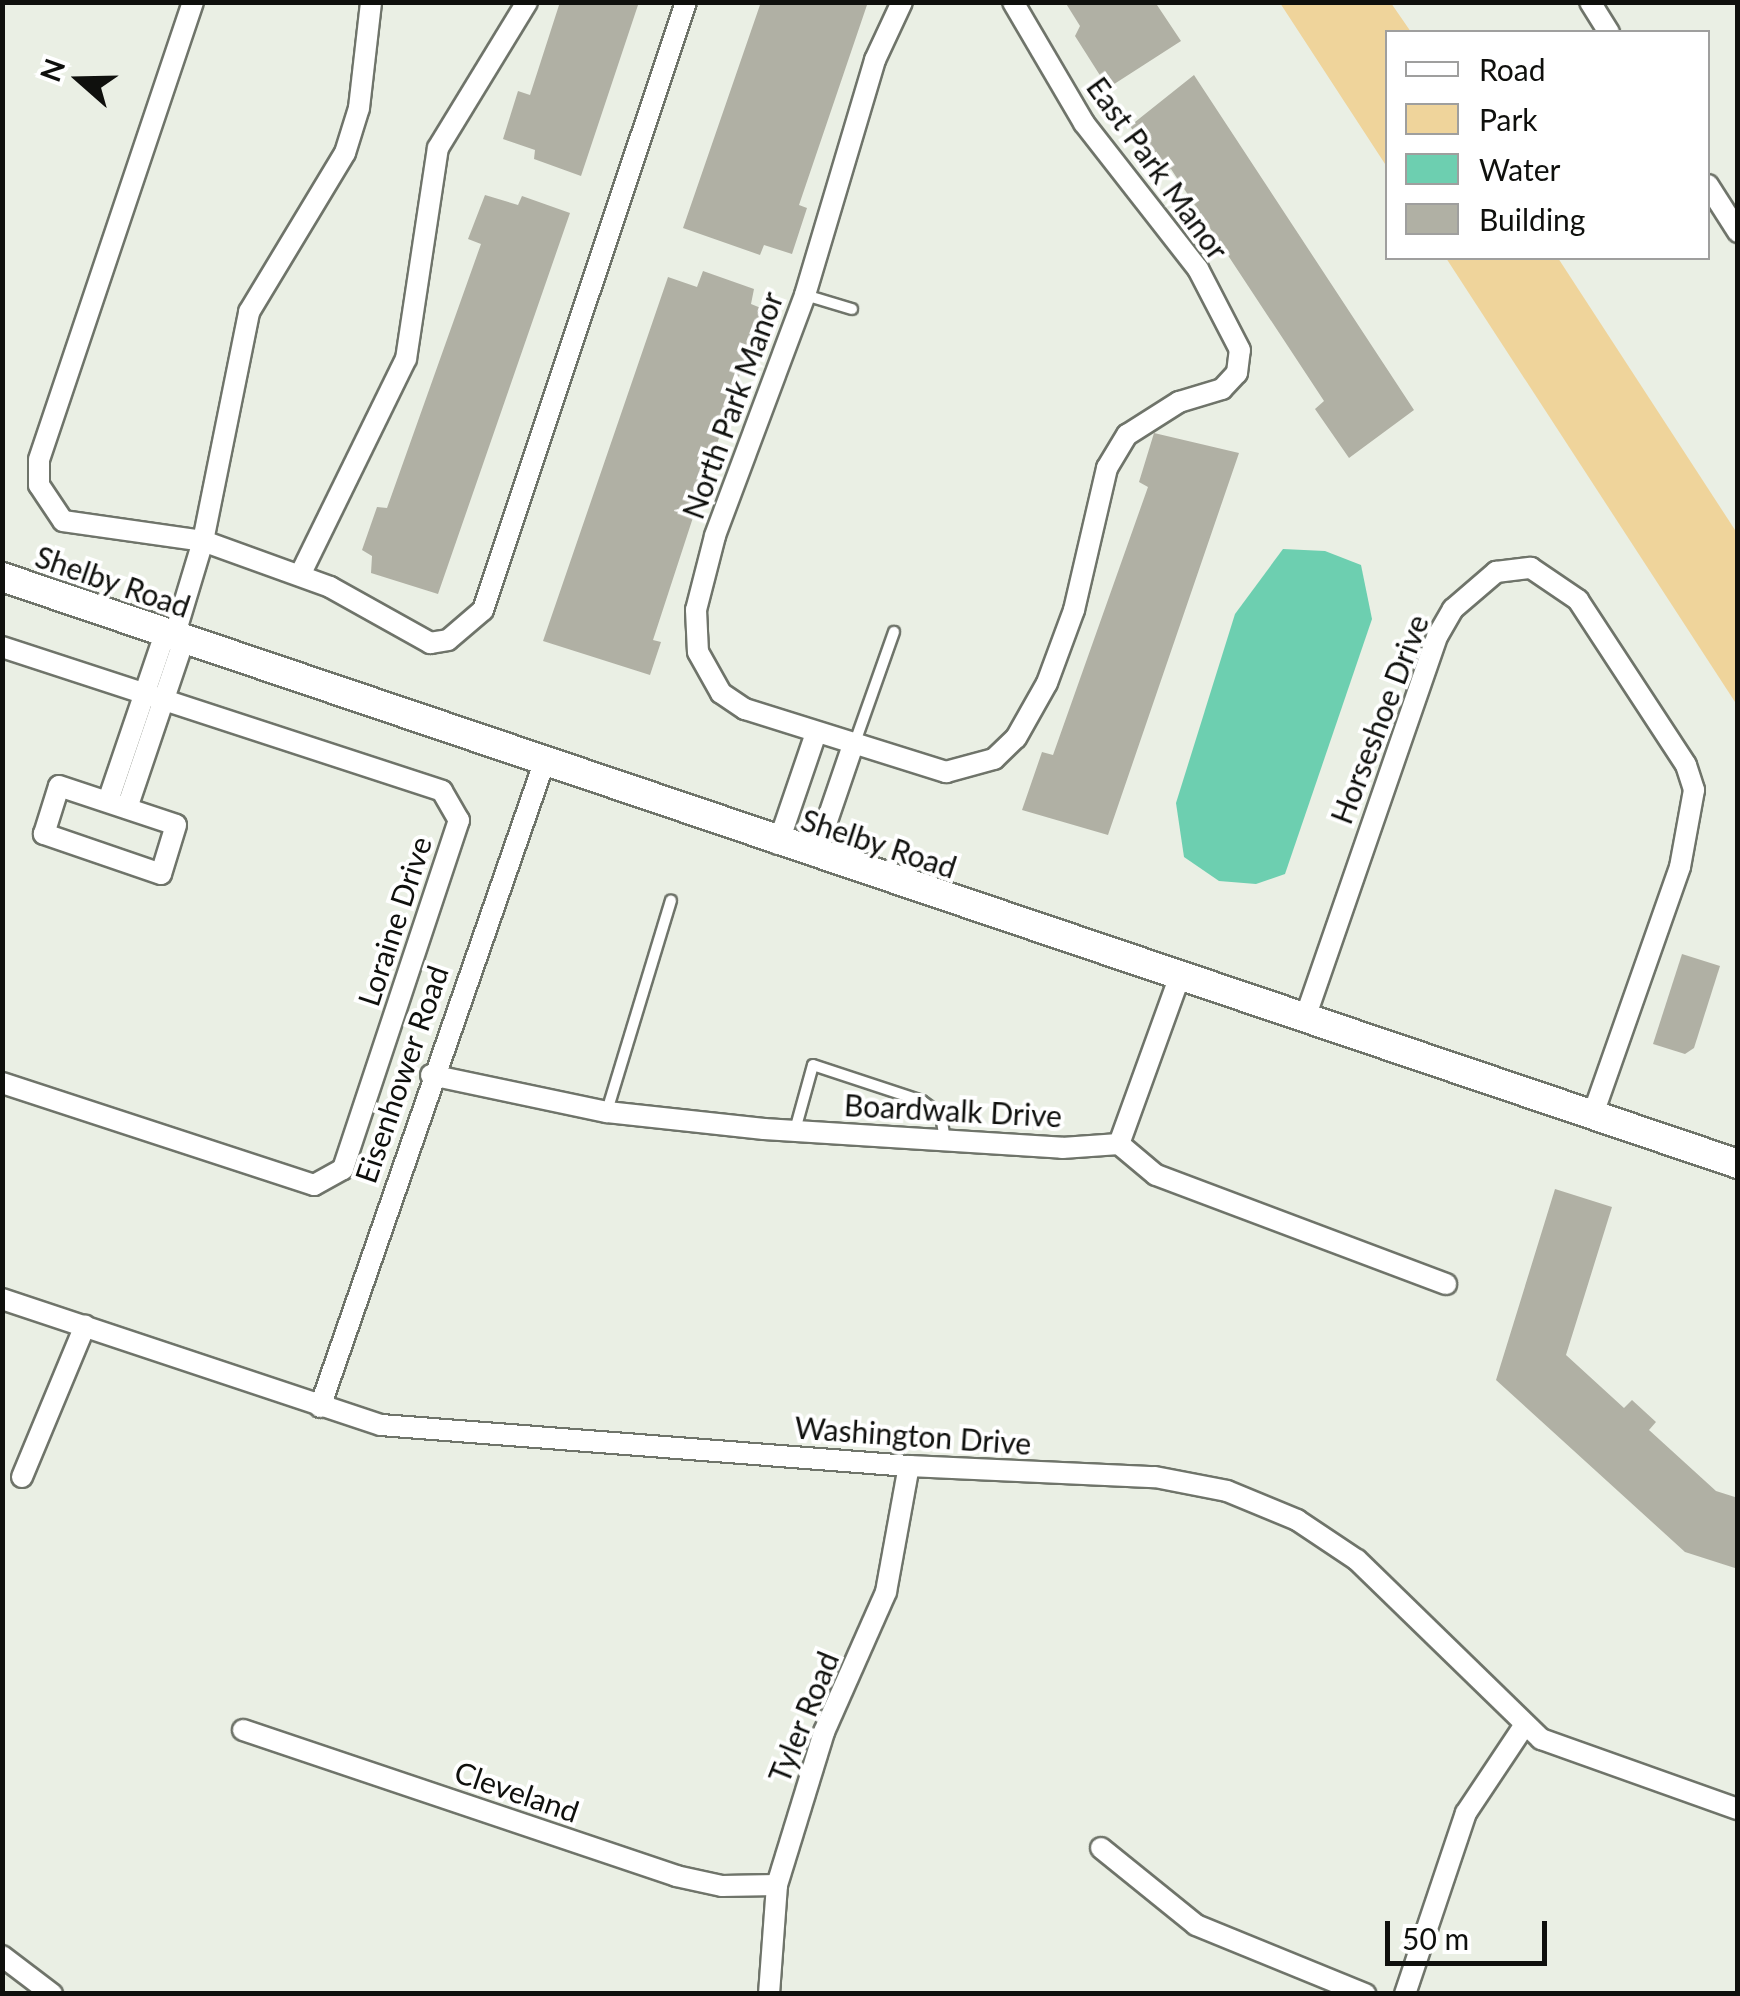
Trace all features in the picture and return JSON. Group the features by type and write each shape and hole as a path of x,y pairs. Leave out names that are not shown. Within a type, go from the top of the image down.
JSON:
{"street":[{"path":"193,2 39,460 39,485 63,522 203,541 300,575 430,643 448,640 482,610 686,2"},
{"path":"117,805 203,541 248,312 345,153 358,108 371,2"},
{"path":"300,575 406,359 438,148 526,2"},
{"name":"North Park Manor","path":"902,2 875,60 805,295 715,536 696,610 698,652 722,693 745,709 853,746 946,772 994,760 1016,738 1047,682 1074,610 1107,468 1127,435 1179,402 1222,389 1237,373"},
{"name":"East Park Manor","path":"1013,2 1084,123 1198,269 1240,350 1237,373"},
{"path":"1590,2 1608,30"},
{"path":"1710,188 1738,232"},
{"name":"Horseshoe Drive","path":"1306,1018 1438,635 1453,610 1496,572 1531,568 1578,600 1666,731 1694,790 1684,854 1592,1117"},
{"name":"Shelby Road","path":"2,576 778,844 1738,1164"},
{"name":"Loraine Drive","path":"2,647 442,792 459,820 344,1169 314,1185 2,1083"},
{"path":"778,844 816,733"},
{"path":"815,856 853,746"},
{"name":"Eisenhower Road","path":"320,1407 431,1076 544,763"},
{"path":"59,786 117,805 176,825 161,874 44,834 59,786"},
{"path":"1178,978 1119,1144 1156,1176 1446,1284"},
{"name":"Boardwalk Drive","path":"431,1076 607,1112 795,1131 945,1141 1119,1144"},
{"name":"Washington Drive","path":"2,1299 320,1407 421,1430 909,1466 1155,1477 1262,1503 1357,1560 1524,1726 1574,1756 1738,1808"},
{"path":"22,1477 85,1326"},
{"name":"Tyler Road","path":"769,1994 777,1885 824,1732 886,1592 909,1466"},
{"path":"1404,1994 1466,1813 1524,1726"},
{"name":"Cleveland","path":"242,1730 676,1876 722,1886 777,1885"},
{"path":"1101,1848 1196,1925 1366,1994"},
{"path":"2,1956 52,1994"}],"lane":[{"path":"805,295 852,309"},
{"path":"853,746 894,632"},
{"path":"607,1112 671,900"},
{"path":"795,1131 813,1065 922,1101 941,1115 945,1141"}],"green space":[{"path":"1280,3 1391,3 1410,30 1385,30 1385,164"},
{"path":"1447,260 1559,260 1737,533 1737,705"}],"water":[{"path":"1283,549 1325,551 1361,565 1372,619 1285,874 1256,884 1219,881 1184,857 1176,803 1235,614"}],"building":[{"path":"560,2 639,2 581,176 534,159 535,150 503,139 518,91 530,95"},
{"path":"761,2 868,2 799,205 807,208 792,254 764,245 760,255 683,228"},
{"path":"1065,2 1155,2 1181,41 1108,88 1075,36 1080,26"},
{"path":"1194,75 1414,410 1349,458 1315,409 1324,401 1171,169 1161,173 1130,126"},
{"path":"485,195 518,205 522,196 570,213 438,594 371,573 372,556 362,550 377,507 387,508 481,244 468,239"},
{"path":"703,271 754,289 751,304 771,312 758,350 748,349 653,640 661,642 650,675 543,641 668,277 697,287"},
{"path":"1154,433 1239,453 1108,835 1022,810 1042,752 1053,755 1148,487 1139,482"},
{"path":"1682,954 1720,966 1694,1048 1685,1054 1653,1044"},
{"path":"1555,1189 1612,1207 1566,1355 1624,1408 1632,1400 1656,1422 1649,1430 1716,1491 1738,1498 1738,1569 1685,1552 1496,1380"}]}
